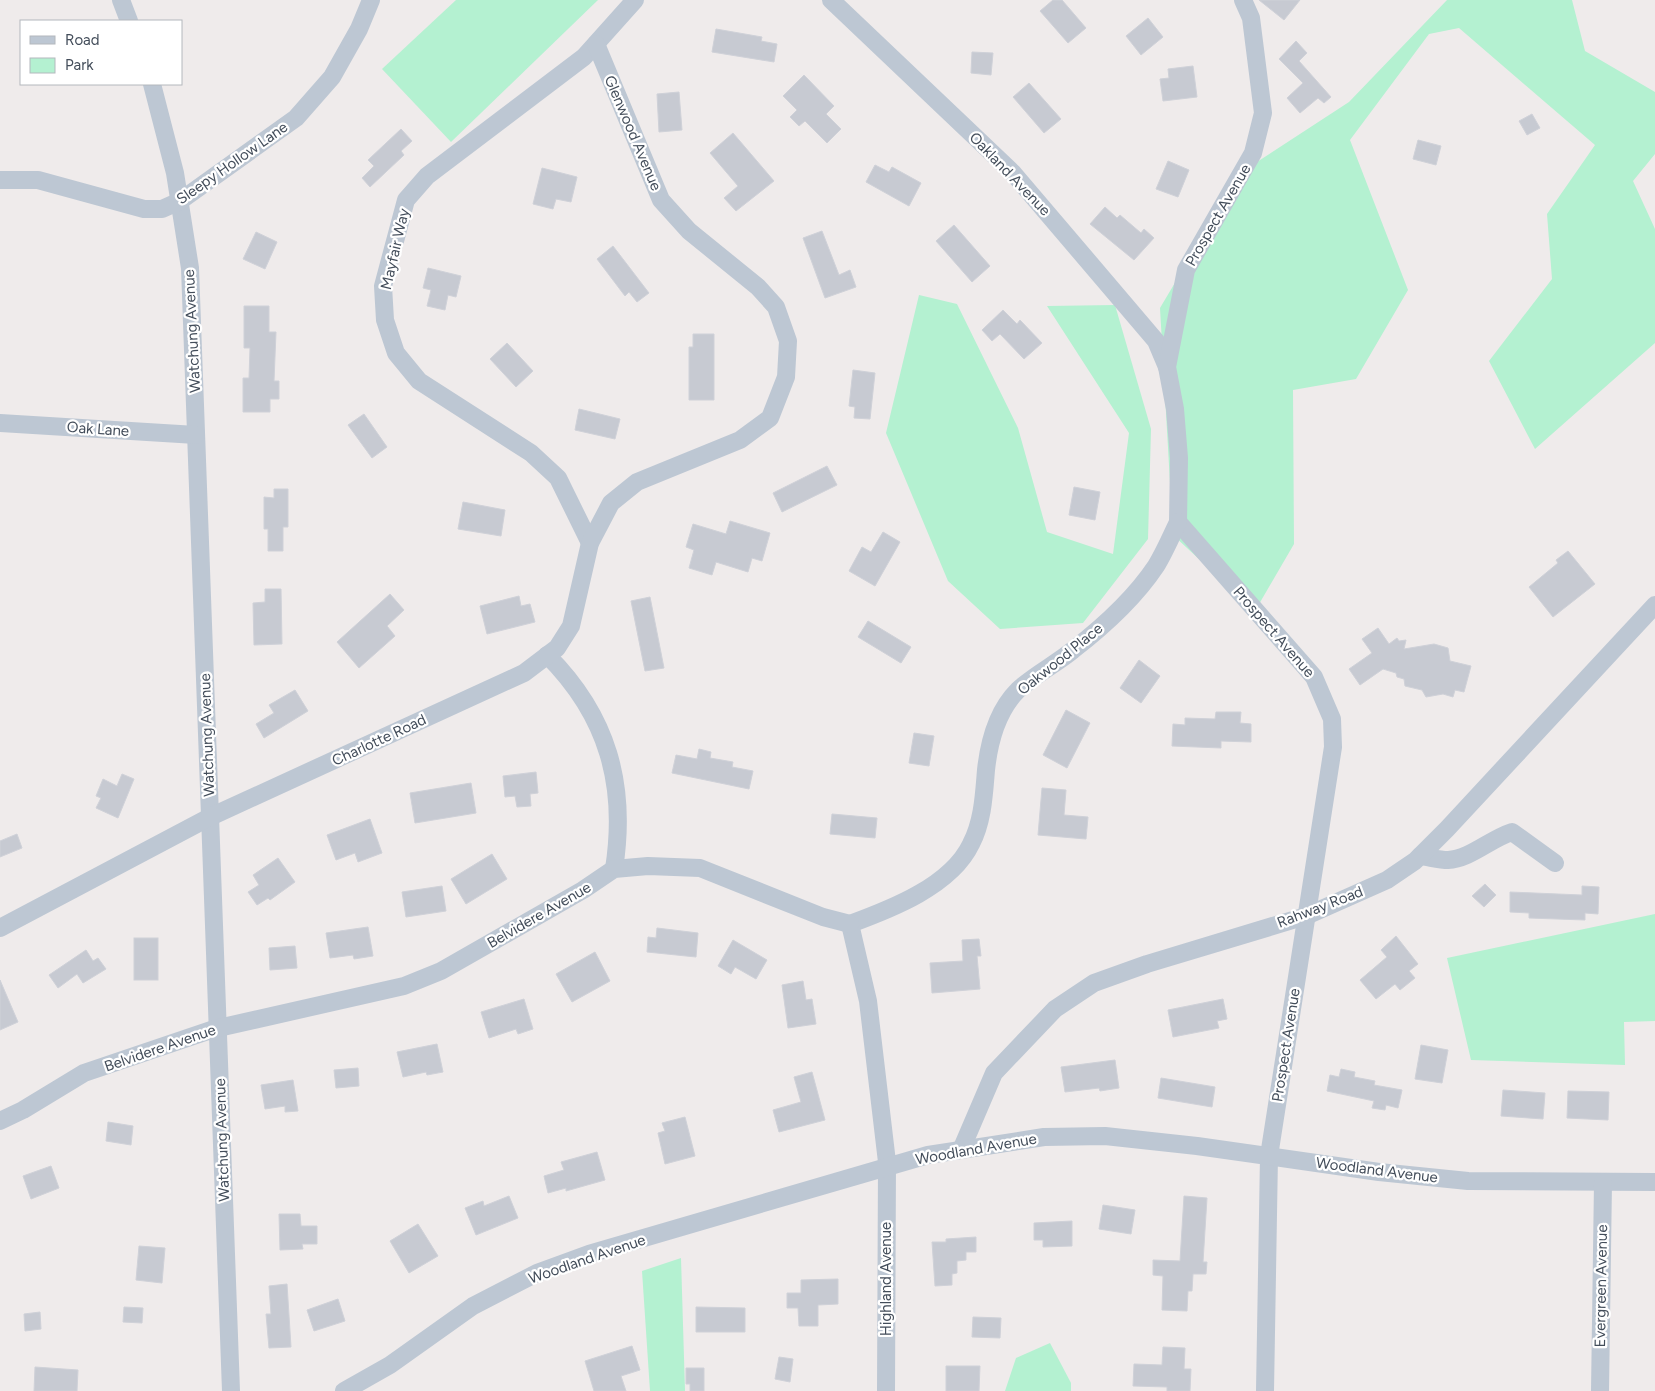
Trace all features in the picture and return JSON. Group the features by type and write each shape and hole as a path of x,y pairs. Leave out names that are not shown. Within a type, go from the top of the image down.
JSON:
{"street":[{"path":"121,0 129,20"},
{"name":"Sleepy Hollow Lane","path":"0,180 38,180 144,209 162,209 180,201 296,118 332,77 359,29 370,0"},
{"name":"Mayfair Way","path":"590,543 558,478 531,453 419,381 413,374 396,352 384,320 383,286 406,200 427,176 584,57 635,0"},
{"name":"Oakland Avenue","path":"831,0 1013,173 1156,341 1167,367"},
{"name":"Prospect Avenue","path":"1243,0 1251,18 1263,112 1253,153 1186,270 1167,367 1175,409 1179,458 1178,522 1314,677 1332,719 1333,747 1269,1156 1265,1391"},
{"name":"Glenwood Avenue","path":"547,655 557,648 571,626 590,543 611,503 638,482 740,440 770,418 786,377 788,341 776,306 758,287 689,231 661,200 596,44"},
{"name":"Watchung Avenue","path":"152,85 176,172 190,268 231,1391"},
{"name":"Oak Lane","path":"0,423 196,435"},
{"name":"Oakwood Place","path":"850,924 892,908 933,884 957,864 972,844 982,810 989,745 1004,711 1018,691 1074,650 1132,599 1156,566 1178,522"},
{"name":"Rahway Road","path":"960,1150 994,1074 1055,1009 1094,983 1146,964 1306,916 1387,880 1420,856 1655,605"},
{"path":"547,655 575,686 588,706 608,749 615,780 619,819 614,869"},
{"name":"Charlotte Road","path":"0,928 210,817 524,673 547,655"},
{"path":"1420,856 1448,860 1475,850 1498,836 1512,832 1555,862"},
{"name":"Belvidere Avenue","path":"0,1121 23,1110 84,1074 218,1028 414,982 441,971 584,890 614,869 648,866 700,868 823,917 850,924"},
{"path":"850,924 868,1001 887,1167"},
{"name":"Woodland Avenue","path":"344,1391 390,1365 473,1306 537,1273 589,1254 928,1155 1044,1138 1105,1136 1269,1156 1379,1172 1468,1181 1655,1182"},
{"name":"Highland Avenue","path":"886,1391 887,1167"},
{"name":"Evergreen Avenue","path":"1600,1391 1603,1182"}],"green space":[{"path":"456,0 598,0 451,142 382,69"},
{"path":"1447,0 1572,0 1585,51 1655,92 1655,154 1633,181 1655,229 1655,343 1535,449 1489,361 1552,279 1547,214 1595,145 1459,28 1429,34 1350,140 1408,290 1356,379 1293,390 1294,544 1255,611 1173,535 1160,308 1240,173 1349,102"},
{"path":"919,295 957,304 1018,428 1047,532 1113,554 1129,433 1047,306 1115,305 1151,429 1148,539 1083,623 1000,629 948,581 886,433"},
{"path":"1655,914 1655,1021 1624,1022 1625,1065 1471,1060 1447,958"},
{"path":"681,1258 685,1391 650,1391 642,1271"},
{"path":"1050,1343 1071,1383 1071,1391 1005,1391 1016,1358"}],"building":[{"path":"1053,0 1062,0 1086,28 1068,43 1040,11"},
{"path":"1259,0 1300,0 1284,20"},
{"path":"1148,18 1163,37 1141,55 1126,36"},
{"path":"716,29 762,37 761,41 777,44 774,62 712,52"},
{"path":"1296,41 1307,53 1299,61 1331,97 1324,103 1318,98 1300,113 1287,98 1303,83 1279,59"},
{"path":"972,52 993,53 991,75 971,73"},
{"path":"1193,66 1197,97 1163,101 1160,79 1169,78 1168,69"},
{"path":"804,75 834,106 826,114 841,129 827,143 805,121 799,126 790,117 797,110 783,96"},
{"path":"1029,83 1061,119 1044,133 1013,97"},
{"path":"679,92 682,130 659,132 657,94"},
{"path":"1532,114 1540,128 1527,135 1519,121"},
{"path":"401,129 412,141 401,151 404,155 370,187 362,178 374,166 368,160"},
{"path":"733,133 774,181 736,211 724,198 738,186 710,153"},
{"path":"1418,140 1441,146 1436,165 1413,159"},
{"path":"1168,161 1189,170 1178,197 1156,189"},
{"path":"875,165 889,172 892,167 921,183 909,206 866,182"},
{"path":"542,168 577,177 571,202 556,199 553,209 533,204"},
{"path":"1105,207 1117,218 1120,215 1141,233 1144,229 1154,238 1134,260 1090,224"},
{"path":"954,225 990,266 972,282 936,241"},
{"path":"822,231 839,275 850,270 856,287 825,298 803,238"},
{"path":"256,232 277,242 265,269 243,259"},
{"path":"613,246 649,293 637,302 629,292 625,296 597,259"},
{"path":"428,268 461,276 456,297 448,295 445,310 427,306 431,290 423,288"},
{"path":"244,306 269,306 269,332 276,332 274,381 279,381 279,399 270,399 270,412 243,412 243,378 249,378 250,348 244,348"},
{"path":"1003,310 1017,324 1020,320 1042,343 1024,359 1000,334 992,341 982,330"},
{"path":"693,334 714,334 714,400 689,400 689,347 693,347"},
{"path":"507,343 533,371 516,387 490,359"},
{"path":"853,370 875,373 870,419 854,418 855,407 849,406"},
{"path":"579,409 620,419 615,439 575,430"},
{"path":"364,414 387,447 372,458 348,425"},
{"path":"827,466 837,485 782,512 773,493"},
{"path":"1074,487 1100,492 1095,520 1069,515"},
{"path":"274,489 288,489 288,527 283,527 283,551 268,551 268,529 264,529 264,497 274,498"},
{"path":"463,502 505,510 501,536 458,529"},
{"path":"730,521 770,533 762,561 752,558 748,572 716,562 712,575 689,568 694,550 686,547 693,524 726,534"},
{"path":"883,532 900,542 875,586 849,571 862,547 871,552"},
{"path":"1568,551 1595,584 1553,617 1529,587 1558,563 1556,560"},
{"path":"265,589 281,589 282,644 254,645 253,603 265,602"},
{"path":"390,594 404,610 387,626 395,636 359,668 337,642"},
{"path":"519,596 521,606 530,604 535,622 487,634 480,606"},
{"path":"650,597 664,668 645,671 631,601"},
{"path":"868,621 911,647 901,663 858,637"},
{"path":"1378,628 1389,644 1397,638 1399,641 1406,640 1404,649 1434,644 1448,648 1450,661 1471,666 1464,692 1455,690 1453,697 1443,694 1426,697 1422,690 1405,686 1404,679 1397,677 1396,673 1383,669 1360,685 1349,669 1372,653 1362,639"},
{"path":"1139,660 1160,676 1141,703 1120,688"},
{"path":"295,690 308,711 264,738 256,724 274,713 269,705"},
{"path":"1066,710 1090,723 1067,768 1043,755"},
{"path":"1216,712 1241,712 1240,723 1251,724 1251,742 1221,741 1221,748 1172,746 1173,724 1185,725 1185,718 1215,719"},
{"path":"914,733 934,736 929,766 909,763"},
{"path":"699,749 711,752 710,758 733,762 732,767 753,771 749,789 672,773 676,755 697,759"},
{"path":"536,772 538,793 530,794 531,806 517,807 515,796 505,797 503,776"},
{"path":"122,774 134,779 118,818 96,808 101,798 96,796 103,779 117,786"},
{"path":"471,783 476,813 415,823 410,793"},
{"path":"1042,788 1066,790 1064,815 1088,817 1086,839 1038,835"},
{"path":"832,814 877,818 875,838 830,834"},
{"path":"370,819 382,853 358,862 355,853 336,860 327,835"},
{"path":"17,834 22,848 0,857 0,841"},
{"path":"492,854 507,879 466,904 451,879"},
{"path":"278,858 295,882 270,900 268,898 257,905 248,892 259,885 253,875"},
{"path":"1485,884 1496,895 1484,907 1472,896"},
{"path":"442,886 446,911 406,917 402,892"},
{"path":"1582,886 1599,887 1598,914 1585,913 1585,920 1529,918 1529,913 1510,912 1510,892 1582,895"},
{"path":"368,927 373,956 354,959 353,955 330,958 326,933"},
{"path":"657,928 698,933 696,957 647,952 648,937 656,938"},
{"path":"1396,936 1418,964 1409,971 1415,978 1400,990 1395,984 1376,999 1360,980 1387,957 1381,950"},
{"path":"134,938 158,938 158,980 134,980"},
{"path":"979,939 981,956 977,956 980,989 932,993 930,963 963,961 962,940"},
{"path":"733,940 767,960 756,979 735,967 731,974 718,966"},
{"path":"295,946 297,968 270,970 269,948"},
{"path":"86,950 93,961 98,958 106,969 83,983 77,974 58,988 49,975"},
{"path":"595,952 610,981 572,1002 556,974"},
{"path":"0,980 18,1022 0,1030"},
{"path":"803,981 806,1000 812,999 816,1024 788,1028 782,985"},
{"path":"524,999 533,1029 518,1034 516,1029 489,1038 481,1012"},
{"path":"1223,999 1227,1019 1217,1021 1219,1028 1173,1037 1168,1010"},
{"path":"437,1044 443,1072 427,1075 426,1072 403,1077 397,1052"},
{"path":"1421,1045 1448,1050 1442,1083 1415,1079"},
{"path":"1115,1060 1119,1088 1100,1091 1099,1088 1065,1092 1061,1067"},
{"path":"358,1068 359,1086 336,1088 334,1070"},
{"path":"1341,1069 1355,1072 1354,1077 1375,1081 1374,1085 1402,1090 1398,1108 1386,1105 1385,1110 1372,1108 1374,1101 1327,1091 1330,1075 1339,1077"},
{"path":"812,1072 825,1120 779,1132 773,1110 801,1102 794,1077"},
{"path":"1161,1078 1215,1087 1212,1107 1158,1098"},
{"path":"293,1080 298,1111 285,1112 285,1106 265,1109 261,1085"},
{"path":"1503,1090 1545,1093 1543,1119 1501,1116"},
{"path":"1568,1091 1609,1092 1608,1120 1567,1118"},
{"path":"685,1117 695,1156 665,1164 658,1133 665,1131 662,1123"},
{"path":"108,1122 133,1126 131,1145 106,1141"},
{"path":"597,1152 605,1180 566,1191 566,1188 548,1193 544,1176 564,1170 561,1162"},
{"path":"51,1166 59,1188 31,1199 23,1176"},
{"path":"509,1196 518,1218 476,1235 465,1208 483,1201 484,1206"},
{"path":"1184,1196 1207,1198 1203,1262 1207,1262 1206,1274 1193,1274 1192,1291 1188,1291 1187,1311 1162,1310 1163,1276 1153,1275 1153,1260 1180,1261"},
{"path":"1103,1205 1135,1210 1131,1234 1099,1229"},
{"path":"279,1214 300,1214 301,1226 317,1226 317,1244 302,1244 303,1249 280,1250"},
{"path":"1072,1221 1072,1246 1043,1247 1043,1240 1034,1240 1034,1223"},
{"path":"418,1224 438,1256 409,1273 390,1241"},
{"path":"976,1237 976,1252 966,1252 966,1260 957,1261 957,1273 952,1274 952,1285 935,1286 932,1242 946,1242 946,1239"},
{"path":"139,1246 165,1248 162,1283 136,1280"},
{"path":"838,1279 838,1304 818,1305 818,1326 799,1326 798,1308 787,1308 787,1293 801,1293 801,1280"},
{"path":"287,1284 291,1347 269,1348 266,1314 271,1314 269,1286"},
{"path":"338,1299 345,1321 314,1331 307,1310"},
{"path":"124,1307 143,1308 142,1323 123,1322"},
{"path":"696,1307 745,1308 745,1332 696,1332"},
{"path":"40,1312 41,1329 25,1331 24,1314"},
{"path":"973,1317 1001,1318 1000,1338 972,1337"},
{"path":"632,1346 640,1370 621,1376 626,1391 594,1391 585,1361"},
{"path":"1163,1347 1185,1348 1184,1369 1191,1369 1190,1391 1167,1391 1167,1387 1133,1386 1134,1364 1162,1365"},
{"path":"779,1357 793,1359 790,1382 775,1379"},
{"path":"946,1366 980,1366 979,1391 946,1391"},
{"path":"35,1367 78,1370 77,1391 34,1391"},
{"path":"686,1368 704,1368 704,1391 690,1391 690,1384 686,1384"}]}
